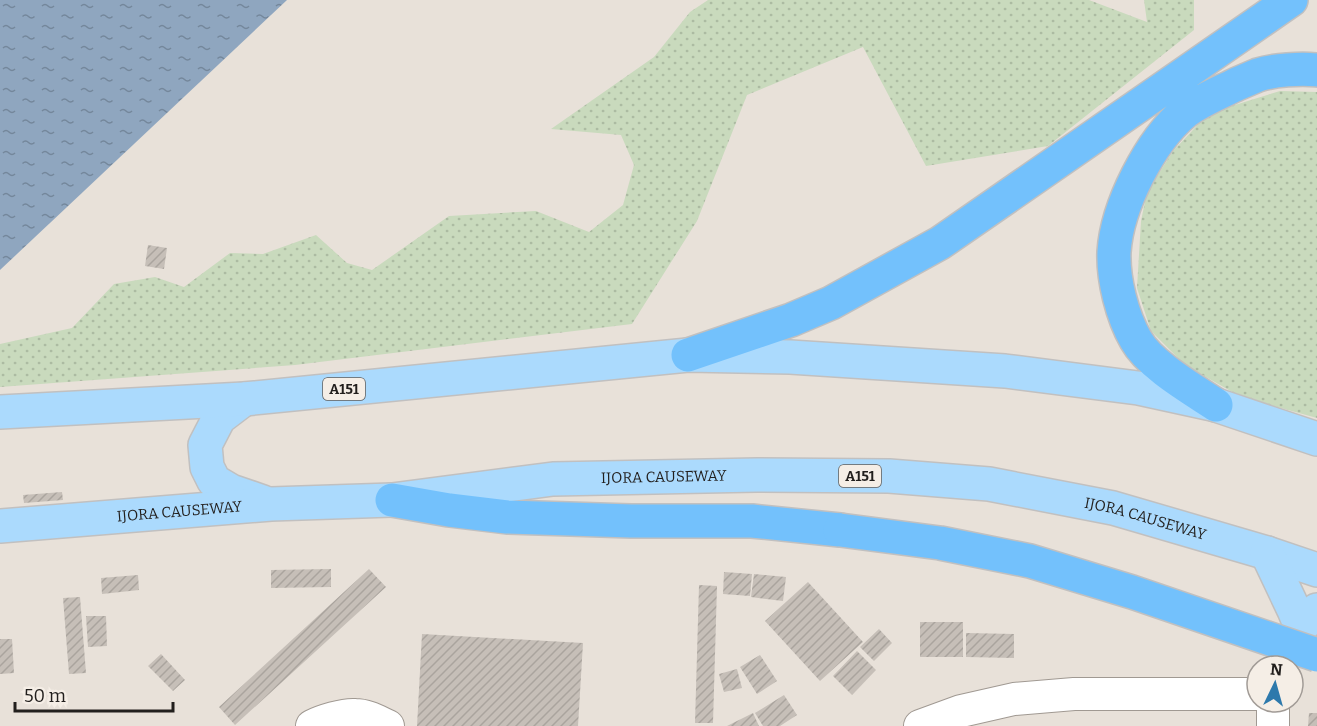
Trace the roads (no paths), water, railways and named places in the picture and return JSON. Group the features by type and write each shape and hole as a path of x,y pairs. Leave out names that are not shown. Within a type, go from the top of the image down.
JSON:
{"highway":[{"path":"688,355 791,320 831,303 940,243 1291,0"},
{"path":"1216,405 1162,368 1136,342 1117,290 1114,252 1120,220 1137,176 1158,141 1186,112 1218,93 1259,75 1304,68 1317,70"},
{"path":"392,500 507,517 631,522 752,521 940,543 1030,561 1132,592 1312,631"}],"main road":[{"name":"A151","path":"0,412 244,399 688,355 790,357 1005,371 1138,388 1216,405 1317,439"},
{"path":"244,399 219,418 205,445 207,467 214,481 231,491 271,504"},
{"name":"IJORA CAUSEWAY","path":"0,526 271,504 392,500 553,479 757,475 890,476 989,484 1113,507 1317,570"},
{"path":"1267,553 1294,610 1312,631"}],"street":[{"path":"1298,654 1312,631"},
{"path":"920,726 961,711 1014,699 1074,694 1245,694"},
{"path":"312,726 321,721 354,714 371,718 388,726"}],"water":[{"path":"0,0 287,0 0,270"}]}
